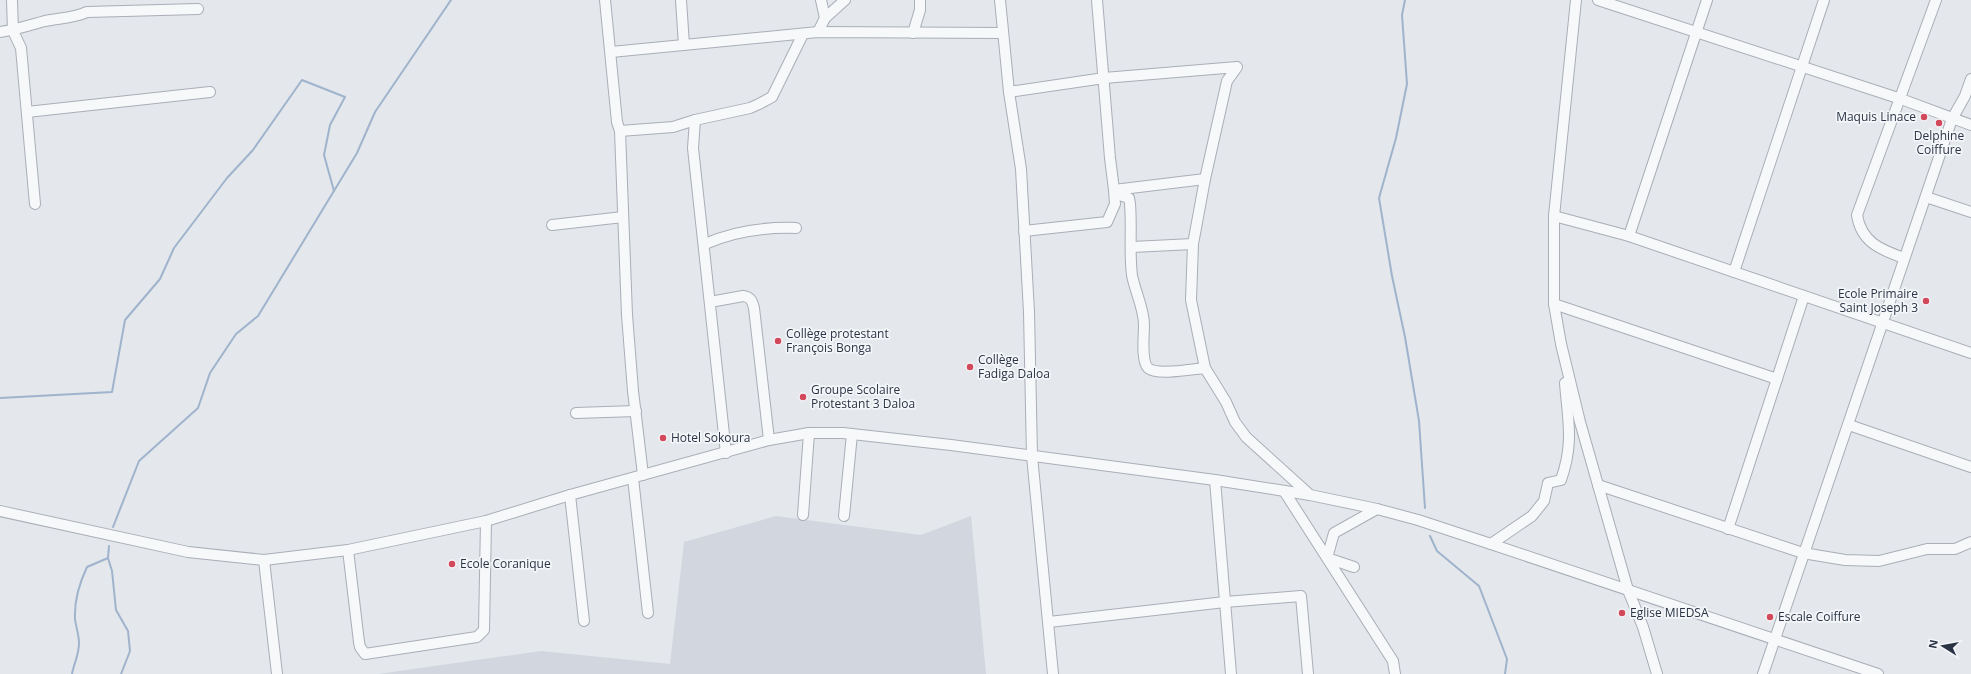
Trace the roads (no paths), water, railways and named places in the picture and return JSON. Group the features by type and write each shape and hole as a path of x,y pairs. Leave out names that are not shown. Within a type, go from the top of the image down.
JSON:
{"street":[{"path":"12,0 13,31 22,48 35,204"},
{"path":"607,0 617,122 620,131 627,315 643,475"},
{"path":"681,0 684,45"},
{"path":"821,0 824,18"},
{"path":"818,32 824,18 845,0"},
{"path":"913,33 920,10 920,0"},
{"path":"1000,0 1010,92 1021,169 1029,312 1032,456 1054,674"},
{"path":"1024,231 1107,222 1115,204 1097,0"},
{"path":"1491,544 1526,521 1544,501 1548,483 1560,481 1568,458 1570,441 1561,344 1554,304 1554,216 1576,0"},
{"path":"1598,0 1901,99 1971,125"},
{"path":"1629,236 1706,0"},
{"path":"1734,272 1824,0"},
{"path":"1904,258 1883,250 1871,243 1862,231 1857,214 1901,99 1936,0"},
{"path":"0,32 13,31 46,21 75,17 87,12 198,8"},
{"path":"611,52 818,32 1003,33"},
{"path":"620,131 673,127 694,120 750,108 772,97 803,34"},
{"path":"1010,92 1104,78 1237,67 1227,81 1205,179 1193,244 1191,300 1205,368 1226,402 1235,422 1246,437 1310,495"},
{"path":"1763,674 1803,553 1849,426 1881,323 1952,119 1965,96 1971,79"},
{"path":"27,112 210,92"},
{"path":"694,120 693,148 705,244 726,453"},
{"path":"1114,190 1205,179"},
{"path":"1114,190 1118,195 1129,198 1132,274 1144,316 1143,345 1148,369 1165,372 1205,368"},
{"path":"1926,197 1971,212"},
{"path":"552,225 623,216"},
{"path":"1554,216 1629,236 1971,353"},
{"path":"705,244 735,233 777,227 796,228"},
{"path":"1132,247 1193,244"},
{"path":"710,302 743,296 751,299 754,308 769,440"},
{"path":"1728,529 1804,296"},
{"path":"1554,304 1777,379"},
{"path":"1561,344 1598,485 1628,590 1643,627 1657,674"},
{"path":"576,413 636,411"},
{"path":"1849,426 1971,467"},
{"path":"803,515 809,433"},
{"path":"0,511 181,551 264,560 348,550 486,520 570,495 769,440 809,433 852,434 1215,480 1310,495 1377,509 1418,520 1491,544 1878,674"},
{"path":"844,516 852,434"},
{"path":"633,478 648,613"},
{"path":"1215,480 1231,674"},
{"path":"1598,485 1803,553 1845,560 1879,561 1927,549 1955,549 1971,542"},
{"path":"1284,491 1394,661 1395,674"},
{"path":"570,495 584,621"},
{"path":"1354,567 1327,558 1334,533 1377,509"},
{"path":"348,550 359,642 360,647 365,654 477,637 484,630 486,520"},
{"path":"264,560 277,674"},
{"path":"1049,622 1225,602 1301,596 1308,674"}],"waterway":[{"path":"113,527 139,461 198,408 210,373 236,334 258,316 357,153 375,112 451,0"},
{"path":"1405,0 1402,15 1407,84 1396,138 1379,198 1419,421 1425,508"},
{"path":"0,398 112,392 125,320 160,279 174,248 227,178 253,150 302,80 345,97 330,125 324,155 334,191"},
{"path":"1430,536 1437,551 1479,586 1507,659 1505,674"},
{"path":"109,546 108,558 112,571 116,610 128,631 130,651 121,674"},
{"path":"72,674 79,647 75,619 76,599 79,586 87,567 108,558"}],"place":[{"name":"Maquis Linace","path":"1924,117"},
{"name":"Delphine Coiffure","path":"1939,123"},
{"name":"Ecole Primaire Saint Joseph 3","path":"1926,301"},
{"name":"Collège protestant François Bonga","path":"778,341"},
{"name":"Collège Fadiga Daloa","path":"970,367"},
{"name":"Groupe Scolaire Protestant 3 Daloa","path":"803,397"},
{"name":"Hotel Sokoura","path":"663,438"},
{"name":"Ecole Coranique","path":"452,564"},
{"name":"Eglise MIEDSA","path":"1622,613"},
{"name":"Escale Coiffure","path":"1770,617"}]}
